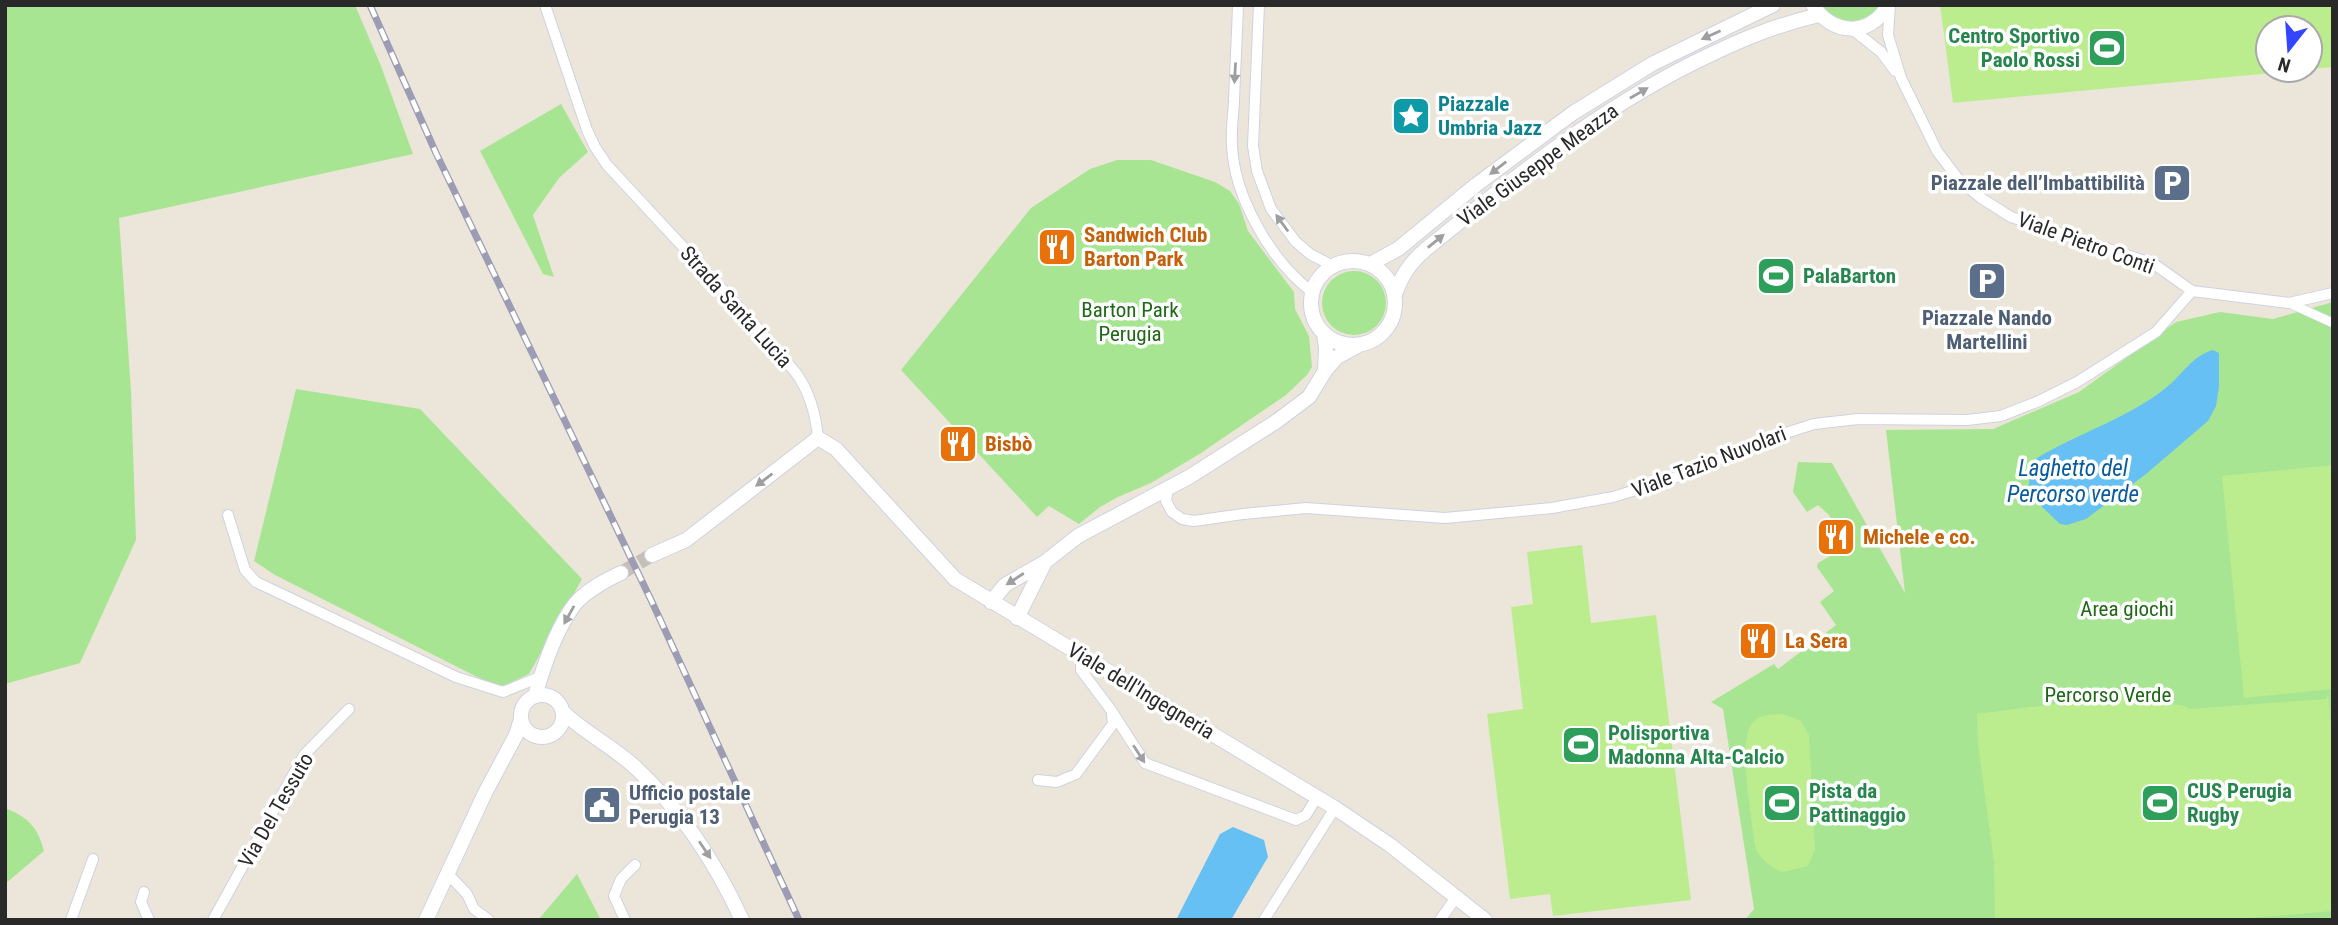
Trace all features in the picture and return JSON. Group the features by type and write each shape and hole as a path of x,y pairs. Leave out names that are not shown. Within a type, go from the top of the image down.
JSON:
{"street":[{"name":"Strada Santa Lucia","path":"545,5 595,147 607,164 796,373 802,381 816,422 818,438"},
{"path":"1238,5 1232,146 1237,178 1262,235 1299,282 1312,292"},
{"path":"1259,5 1253,146 1257,171 1271,209 1296,243 1333,266"},
{"name":"Viale Giuseppe Meazza","path":"1370,264 1398,249 1476,185 1573,113 1652,64 1773,5"},
{"name":"Viale Pietro Conti","path":"1852,29 1875,21 1889,5"},
{"name":"Viale Pietro Conti","path":"1889,5 1888,35 1902,78 1937,150 1959,180 1981,198 2011,217 2154,264 2192,291 2289,303 2333,293"},
{"name":"Viale Giuseppe Meazza","path":"1395,294 1401,276 1409,264 1551,149 1612,108 1676,72 1743,38 1816,10"},
{"name":"Viale Pietro Conti","path":"1816,10 1829,23 1852,29 1881,52 1902,78"},
{"path":"991,602 1005,585 1045,562 1078,536 1168,488 1266,428 1309,397 1337,357 1373,341 1384,333 1396,308 1390,281 1370,264 1345,261 1324,272 1312,292 1312,314 1324,333 1334,341 1359,345"},
{"name":"Viale Tazio Nuvolari","path":"1168,488 1166,501 1172,512 1182,519 1194,522 1306,508 1445,518 1552,508 1613,497 1674,478 1761,441 1814,424 1858,419 1967,421 2001,416 2077,382 2156,332 2192,291"},
{"path":"2289,303 2333,323"},
{"path":"1324,333 1325,371"},
{"path":"652,555 686,540 818,438"},
{"name":"Viale dell'Ingegneria","path":"818,438 836,449 955,579 1335,808 1390,845 1485,920"},
{"path":"228,515 245,570 256,582 456,677 503,692 540,677"},
{"path":"1017,618 1045,562"},
{"path":"535,695 550,649 575,604 597,585 621,573"},
{"path":"1081,654 1081,670 1111,710 1145,764 1296,820 1306,815 1317,797"},
{"path":"426,920 502,758 516,735 525,702 535,695 553,697 563,712 562,724 558,730 548,736 537,736 525,741 502,758"},
{"name":"Via Del Tessuto","path":"213,920 304,755 349,709"},
{"path":"1038,780 1057,782 1076,775 1113,724 1111,710"},
{"path":"563,712 635,768 683,819 710,858 742,920"},
{"path":"521,719 527,730 537,736"},
{"path":"558,730 572,729 589,733"},
{"path":"1264,920 1335,808"},
{"path":"71,920 93,859"},
{"path":"625,920 614,896 621,879 635,865"},
{"path":"449,875 467,894 474,909 489,920"},
{"path":"144,892 141,902 149,920"},
{"path":"1440,920 1457,896"}],"green space":[{"path":"5,5 355,5 381,66 413,154 119,218 131,391 136,540 80,663 5,684"},
{"path":"1822,5 1880,5 1866,17 1851,21 1835,17"},
{"name":"Centro Sportivo Paolo Rossi","path":"1940,5 2333,5 2333,67 2324,68 2324,14 2254,14 2254,75 1953,103"},
{"path":"561,104 588,152 559,178 533,215 554,277 543,274 480,151"},
{"name":"Barton Park Perugia","path":"1117,160 1151,160 1215,182 1230,191 1239,204 1248,231 1294,292 1295,309 1309,336 1312,367 1286,395 1201,453 1151,483 1100,507 1079,524 1049,506 1037,517 901,370 1031,208 1090,169"},
{"path":"1348,271 1360,271 1377,280 1384,291 1384,315 1377,326 1360,335 1348,335 1336,330 1327,321 1322,309 1322,297 1327,285 1336,276"},
{"name":"Percorso Verde","path":"2333,302 2333,920 1745,920 1754,909 1723,709 1711,702 1774,664 1778,669 1836,625 1820,602 1834,591 1817,567 1818,563 1849,545 1829,515 1818,505 1807,512 1793,492 1798,462 1832,463 1905,593 1886,430 1993,429 2079,392 2176,322 2220,312 2273,319"},
{"path":"296,389 420,409 582,579 529,674 499,688 275,575 254,561"},
{"path":"2333,465 2333,691 2244,698 2222,476"},
{"name":"Polisportiva Madonna Alta-Calcio","path":"1582,545 1591,623 1656,615 1691,900 1553,916 1550,894 1510,899 1487,714 1523,709 1511,607 1533,604 1527,552"},
{"name":"CUS Perugia Rugby","path":"2328,695 2333,745 2333,911 2224,920 1995,920 1994,862 1978,744 1977,714 2116,696 2185,706 2189,709 2326,699"},
{"name":"Pista da Pattinaggio","path":"1781,714 1800,720 1809,735 1815,849 1808,866 1782,872 1766,862 1755,846 1746,765 1747,735 1751,725 1761,717"},
{"path":"5,808 31,824 39,835 44,851 5,884"},
{"path":"577,874 601,920 538,920"}],"water":[{"name":"Laghetto del Percorso verde","path":"2213,350 2219,353 2219,387 2216,406 2208,421 2146,474 2086,519 2067,525 2060,524 2039,504 2029,485 2030,471 2037,458 2138,407 2167,387 2199,356"},
{"path":"1233,827 1264,840 1268,857 1231,920 1176,920 1220,834"}],"tunnel":[{"path":"621,573 652,555"}],"railway":[{"path":"370,5 436,153 652,602 799,920"}],"place":[{"name":"Centro Sportivo Paolo Rossi","path":"2107,48"},
{"name":"Piazzale Umbria Jazz","path":"1411,116"},
{"name":"Piazzale dell’Imbattibilità","path":"2172,183"},
{"name":"Sandwich Club Barton Park","path":"1057,247"},
{"name":"PalaBarton","path":"1776,276"},
{"name":"Piazzale Nando Martellini","path":"1987,281"},
{"name":"Bisbò","path":"958,444"},
{"name":"Michele e co.","path":"1836,537"},
{"name":"La Sera","path":"1758,641"},
{"name":"Polisportiva Madonna Alta-Calcio","path":"1581,745"},
{"name":"Pista da Pattinaggio","path":"1782,803"},
{"name":"CUS Perugia Rugby","path":"2160,803"},
{"name":"Ufficio postale Perugia 13","path":"602,805"}],"park label":[{"name":"Area giochi","path":"2127,609"}]}
